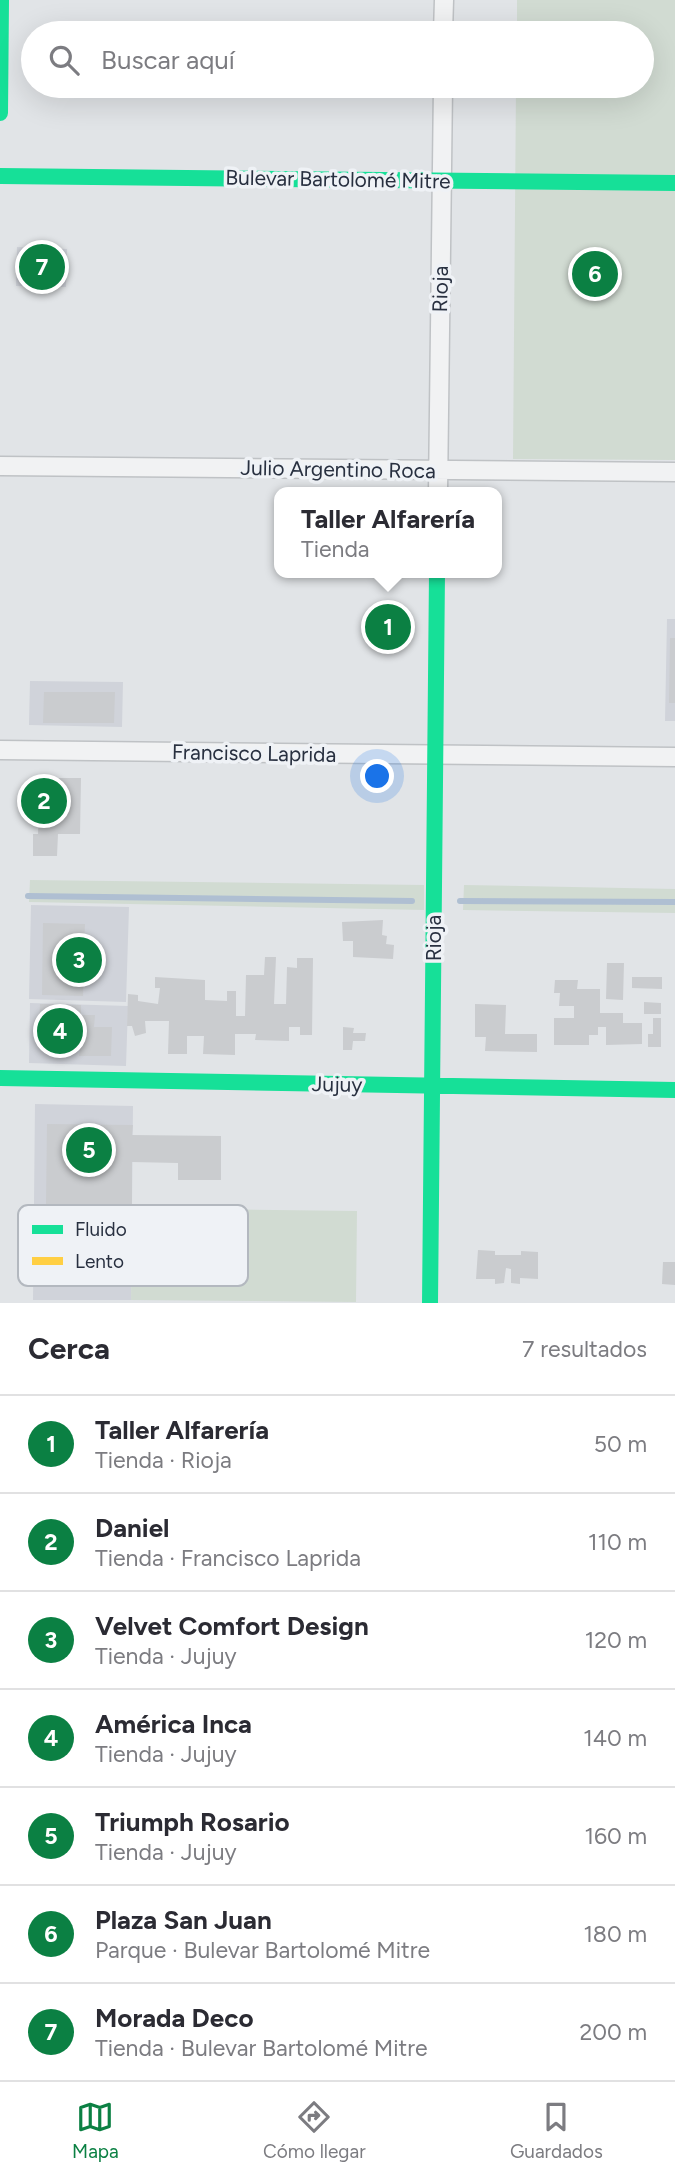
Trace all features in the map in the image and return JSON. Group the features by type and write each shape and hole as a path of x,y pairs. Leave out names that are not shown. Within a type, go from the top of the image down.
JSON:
{"street":[{"path":"0,113 1,0"},
{"path":"443,21 444,0"},
{"name":"Rioja","path":"438,487 443,98"},
{"name":"Bulevar Bartolomé Mitre","path":"0,176 675,183"},
{"name":"Julio Argentino Roca","path":"0,466 675,472"},
{"name":"Rioja","path":"430,1303 437,578"},
{"name":"Francisco Laprida","path":"0,750 675,758"},
{"name":"Jujuy","path":"0,1078 675,1090"}],"shaded area":[{"path":"517,0 675,0 675,460 513,459 516,98 654,98 654,21 517,21"},
{"path":"17,247 67,249 66,287 16,286"},
{"path":"667,619 675,619 675,721 665,721"},
{"path":"30,681 123,682 122,727 29,725"},
{"path":"30,880 424,885 424,910 29,902"},
{"path":"464,885 675,889 675,913 463,910"},
{"path":"31,905 129,907 126,1002 29,999"},
{"path":"30,1003 128,1006 126,1066 29,1063"},
{"path":"35,1104 133,1106 132,1205 34,1205"},
{"path":"248,1210 357,1211 356,1302 131,1300 131,1286 248,1286"},
{"path":"33,1286 131,1286 131,1300 33,1300"}],"building":[{"path":"44,250 63,250 63,282 44,281"},
{"path":"670,638 675,638 675,703 669,703"},
{"path":"44,692 115,692 114,723 43,723"},
{"path":"40,778 81,778 80,834 58,834 57,856 33,856 33,834 38,834"},
{"path":"383,920 382,935 387,936 386,944 394,945 393,959 353,957 353,941 343,941 342,922"},
{"path":"43,923 85,924 83,996 42,995"},
{"path":"265,957 276,957 274,1004 286,1004 287,967 297,968 297,958 313,958 312,1035 300,1035 300,1027 289,1027 289,1041 255,1040 256,1034 235,1034 235,1055 203,1054 204,1036 187,1036 187,1054 168,1054 169,1021 145,1021 146,1033 135,1036 132,1026 127,1026 128,994 138,995 138,1001 158,1004 160,988 155,988 155,977 205,980 205,1000 227,1001 227,991 236,991 236,1016 245,1016 246,975 264,975"},
{"path":"607,963 624,963 623,1000 606,999"},
{"path":"632,977 662,977 662,989 632,988"},
{"path":"555,980 578,980 577,989 600,989 600,1013 623,1013 623,1023 642,1023 642,1044 606,1045 606,1027 598,1027 598,1035 589,1035 589,1045 554,1045 554,1018 574,1018 574,1006 559,1006 560,993 554,993"},
{"path":"644,1002 661,1003 661,1014 644,1014"},
{"path":"40,1004 81,1005 81,1015 95,1015 94,1027 112,1027 111,1056 79,1056 80,1050 62,1049 62,1042 50,1042 51,1025 39,1024"},
{"path":"475,1004 506,1005 505,1034 537,1034 537,1052 485,1051 486,1037 475,1037"},
{"path":"653,1018 661,1018 661,1047 648,1047 648,1034 653,1034"},
{"path":"343,1027 354,1028 353,1033 366,1033 365,1041 353,1041 352,1050 343,1050"},
{"path":"47,1124 133,1125 132,1135 221,1136 221,1180 178,1180 178,1163 132,1162 132,1205 46,1205"},
{"path":"478,1250 495,1251 495,1255 521,1255 521,1251 538,1252 538,1279 520,1278 520,1284 511,1283 511,1269 506,1268 504,1283 495,1284 495,1279 476,1279"},
{"path":"663,1262 675,1262 675,1285 662,1284"}],"waterway":[{"path":"28,896 412,901"},
{"path":"460,901 675,902"}],"traffic: fast":[{"path":"0,113 1,0"},
{"path":"0,176 675,183"},
{"path":"430,1303 437,578"},
{"path":"0,1078 675,1090"}],"place":[{"name":"Morada Deco","path":"42,267"},
{"name":"Plaza San Juan","path":"595,274"},
{"name":"Taller Alfarería","path":"388,627"},
{"name":"Daniel","path":"44,801"},
{"name":"Velvet Comfort Design","path":"79,960"},
{"name":"América Inca","path":"60,1031"},
{"name":"Triumph Rosario","path":"89,1150"}]}
